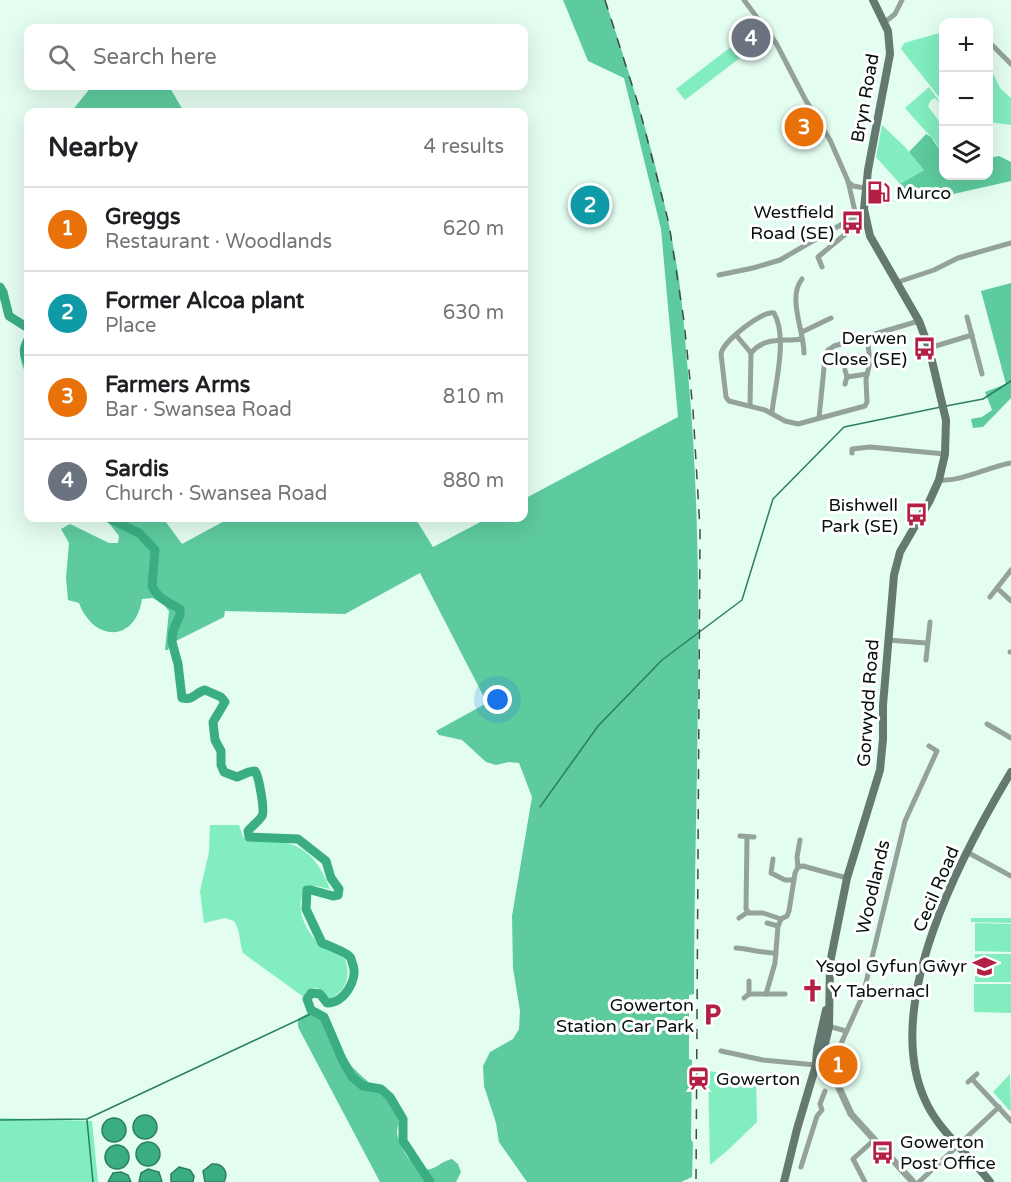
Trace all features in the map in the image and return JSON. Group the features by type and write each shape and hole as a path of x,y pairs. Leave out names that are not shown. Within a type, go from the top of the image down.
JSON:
{"main road":[{"name":"Bryn Road","path":"873,0 885,22 890,54 876,121 863,223 919,321"},
{"name":"Gorwydd Road","path":"784,1182 796,1129 816,1065 817,1050 826,1026 830,963 847,878 880,770 894,575 900,552 939,480 945,454 946,420 929,348 919,321"},
{"name":"Cecil Road","path":"990,1182 934,1116 919,1085 913,1049 914,1015 917,991 929,941 967,852 984,817 1011,772"}],"street":[{"path":"744,0 776,43 805,99 830,140 848,181 856,216 863,223 818,257 822,267"},
{"path":"885,22 895,14 902,0"},
{"path":"993,46 1011,64"},
{"path":"848,181 853,186 866,189"},
{"path":"719,275 780,260 856,216"},
{"path":"898,282 958,258 1011,243"},
{"path":"802,279 797,288 796,311 802,332 804,352"},
{"path":"772,412 780,340 777,317 770,312 736,334 725,343 721,354 726,397 729,400 772,412 798,424 865,406 870,362 867,336"},
{"path":"967,317 984,370"},
{"path":"802,332 831,318"},
{"path":"819,418 825,358 828,350 834,346 919,321"},
{"path":"736,334 751,353 750,406"},
{"path":"929,348 972,335"},
{"path":"751,353 768,340 802,339"},
{"path":"845,384 846,373 867,374"},
{"path":"845,442 852,451 870,447 945,454"},
{"path":"939,480 950,481 997,465 1011,463"},
{"path":"990,597 1011,570"},
{"path":"997,588 1011,600"},
{"path":"925,660 930,622"},
{"path":"888,640 926,643"},
{"path":"987,724 1011,738"},
{"name":"Woodlands","path":"835,1053 846,1037 846,1031 850,1027 863,995 905,821 941,745"},
{"path":"929,746 938,752"},
{"path":"740,836 750,837 748,912"},
{"path":"766,994 776,954 778,926 789,911 798,867 800,840"},
{"path":"967,852 1011,876"},
{"path":"773,858 771,873 785,880 794,880"},
{"path":"798,867 803,866 847,878"},
{"path":"739,918 748,912 763,913 781,919"},
{"path":"767,923 778,926"},
{"path":"747,949 748,941"},
{"path":"736,948 776,954"},
{"path":"748,981 747,996 785,994"},
{"path":"826,1026 846,1031"},
{"path":"721,1051 763,1060 816,1065 835,1079 852,1114 913,1182"},
{"path":"973,1078 1011,1121"},
{"path":"801,1167 812,1139 816,1116 822,1110 820,1104 825,1091"},
{"path":"806,1099 820,1104"},
{"path":"919,1182 999,1107"},
{"path":"865,1182 853,1159 874,1140"}],"shaded area":[{"path":"563,0 605,0 656,169 672,238 683,310 694,451 698,684 694,994 689,995 689,1059 692,1060 692,1177 681,1182 527,1182 499,1142 496,1123 484,1086 483,1066 490,1052 513,1039 519,1029 520,1011 513,968 512,916 532,797 519,763 509,762 496,765 486,762 462,740 439,735 436,731 487,703 420,573 345,614 225,611 224,617 170,644 168,650 165,650 169,611 153,598 142,599 138,614 131,624 123,630 113,632 94,625 85,616 79,603 68,600 66,578 69,543 61,529 70,524 109,543 118,543 119,536 108,522 166,522 182,544 223,522 417,522 433,547 480,522 528,522 528,497 678,417 661,229 624,78 588,61"},
{"path":"757,27 766,38 685,100 676,89"},
{"path":"939,33 939,97 901,49 904,43"},
{"path":"993,73 1000,88 1011,98 1011,125 993,123"},
{"path":"929,87 939,101 935,98 928,106 939,121 939,148 934,140 905,108"},
{"path":"89,90 171,90 182,108 74,108"},
{"path":"882,125 924,170 900,184 876,157"},
{"path":"926,134 931,137 939,149 939,180 993,180 993,157 999,156 1011,162 1011,181 918,202 900,184 924,170 909,152"},
{"path":"1011,283 1011,398 983,427 973,428 971,419 982,417 992,410 985,392 1006,384 981,291"},
{"path":"24,322 24,330 18,326"},
{"path":"24,339 24,370 20,358"},
{"path":"210,825 239,825 243,837 292,845 301,849 315,861 330,889 316,886 308,888 301,900 301,913 306,926 318,943 345,959 348,971 346,982 336,995 330,999 316,988 309,989 305,993 305,998 243,953 234,921 225,918 204,923 200,891 209,852"},
{"path":"971,918 1011,918 1011,923 971,922"},
{"path":"975,923 1011,924 1011,952 975,951"},
{"path":"975,954 1011,954 1011,982 975,982"},
{"path":"974,984 1011,984 1011,1013 974,1012"},
{"path":"315,1009 332,1026 349,1063 389,1102 399,1120 398,1137 409,1159 418,1167 427,1170 452,1159 458,1164 461,1172 456,1182 380,1182 298,1027 298,1019"},
{"path":"708,1071 756,1077 757,1122 710,1165"},
{"path":"1010,1074 1011,1110 1010,1111 993,1092"},
{"path":"145,1115 153,1119 157,1127 153,1135 145,1139 137,1135 133,1127 137,1119"},
{"path":"0,1118 92,1121 98,1182 0,1182"},
{"path":"114,1118 122,1122 126,1130 122,1138 114,1142 106,1138 102,1130 106,1122"},
{"path":"148,1142 156,1146 160,1154 156,1162 148,1166 140,1162 136,1154 140,1146"},
{"path":"117,1145 125,1149 129,1157 125,1165 117,1169 109,1165 105,1157 109,1149"},
{"path":"212,1164 224,1169 226,1175 224,1182 205,1182 203,1171"},
{"path":"179,1167 190,1170 194,1176 193,1182 171,1182 171,1174"},
{"path":"148,1169 159,1172 162,1182 139,1182 141,1173"},
{"path":"121,1172 128,1175 131,1182 108,1182 113,1173"}],"waterway":[{"path":"0,287 9,316 24,325"},
{"path":"946,406 983,399 1011,381"},
{"path":"540,807 598,726 662,660 742,600 773,499 844,427 941,407"},
{"path":"116,522 139,533 155,550 152,586 160,597 180,609 172,642 178,664 182,698 192,697 205,690 221,697 225,702 213,722 215,740 221,751 221,765 224,772 237,777 255,771 257,774 263,813 248,831 249,837 298,839 326,861 331,878 339,889 338,895 307,890 306,909 322,943 351,958 354,971 348,990 339,999 327,1003 320,994 311,993 307,999 311,1010 324,1017 352,1077 363,1086 381,1089 390,1097 403,1119 403,1141 430,1182"},
{"path":"0,1120 87,1119 315,1012"},
{"path":"87,1120 93,1182"}],"railway":[{"path":"605,0 639,107 669,224 684,321 693,410 700,530 696,1182"}],"place":[{"name":"Sardis","path":"751,38"},
{"name":"Farmers Arms","path":"804,127"},
{"name":"Murco","path":"878,193"},
{"name":"Former Alcoa plant","path":"590,205"},
{"name":"Westfield Road (SE)","path":"852,222"},
{"name":"Derwen Close (SE)","path":"925,348"},
{"name":"Bishwell Park (SE)","path":"916,515"},
{"name":"Ysgol Gyfun Gŵyr","path":"985,966"},
{"name":"Y Tabernacl","path":"812,991"},
{"name":"Gowerton Station Car Park","path":"712,1015"},
{"name":"Greggs","path":"838,1065"},
{"name":"Gowerton","path":"698,1079"},
{"name":"Gowerton Post Office","path":"882,1152"}]}
